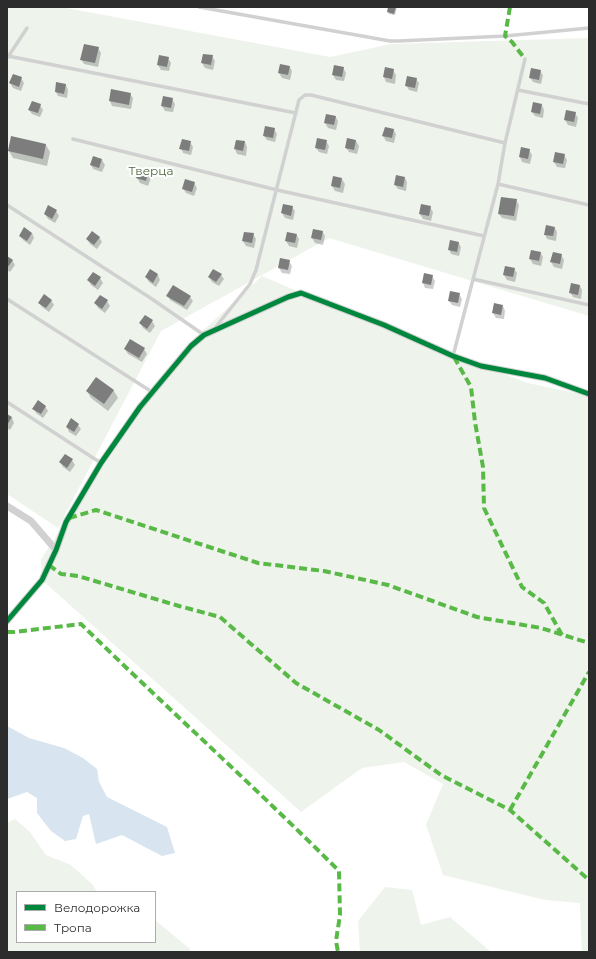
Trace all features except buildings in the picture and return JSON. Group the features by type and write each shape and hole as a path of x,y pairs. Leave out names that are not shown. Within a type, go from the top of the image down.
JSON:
{"street":[{"path":"7,621 42,580 56,550 66,522 101,464 152,392 191,346 204,335 253,312 301,293 384,325 453,356 481,366 545,378 589,394"},
{"path":"7,506 31,522 56,550"}],"lane":[{"path":"199,7 394,41 505,36 589,28"},
{"path":"27,28 8,57 296,113"},
{"path":"453,356 498,184 525,59"},
{"path":"518,90 589,104"},
{"path":"213,331 250,284 256,270 299,100 305,95 311,95 506,143"},
{"path":"72,139 277,190 484,236"},
{"path":"498,184 589,205"},
{"path":"7,205 152,299 204,335"},
{"path":"473,279 589,305"},
{"path":"7,299 152,392"},
{"path":"7,402 101,464"}],"green space":[{"name":"Тверца","path":"7,7 61,7 330,57 391,44 589,38 589,316 329,238 161,331 58,528 7,494"},
{"path":"262,276 404,337 528,383 589,396 589,952 582,952 580,903 545,900 443,875 426,825 443,784 404,762 362,768 301,812 42,580 41,559 182,350"},
{"path":"15,819 30,832 46,855 71,865 93,885 96,891 16,891 16,943 156,943 156,921 190,949 190,952 7,952 7,823"},
{"path":"385,887 412,890 421,925 450,917 491,952 360,952 358,921"}],"shaded area":[{"path":"7,726 29,738 64,748 83,758 97,769 99,782 107,797 167,827 175,853 162,856 122,835 96,844 89,814 83,816 76,839 65,841 51,831 37,813 37,798 27,792 7,799"}],"marked path":[{"path":"510,7 505,36 512,42 525,59"},
{"path":"454,357 471,387 475,422 483,467 484,508 522,587 544,603 562,635"},
{"path":"69,518 96,510 258,563 324,571 388,585 477,617 541,628 589,643"},
{"path":"49,565 61,574 78,576 220,617 296,683 379,730 441,775 510,810 589,880"},
{"path":"7,632 81,624 275,809 339,871 340,915 336,941 338,952"},
{"path":"510,810 589,672"}],"cycle path":[{"path":"7,621 42,580 56,550 66,522 101,463 140,407 191,346 204,335 288,297 301,293 384,325 453,356 481,366 545,378 589,394"}]}
